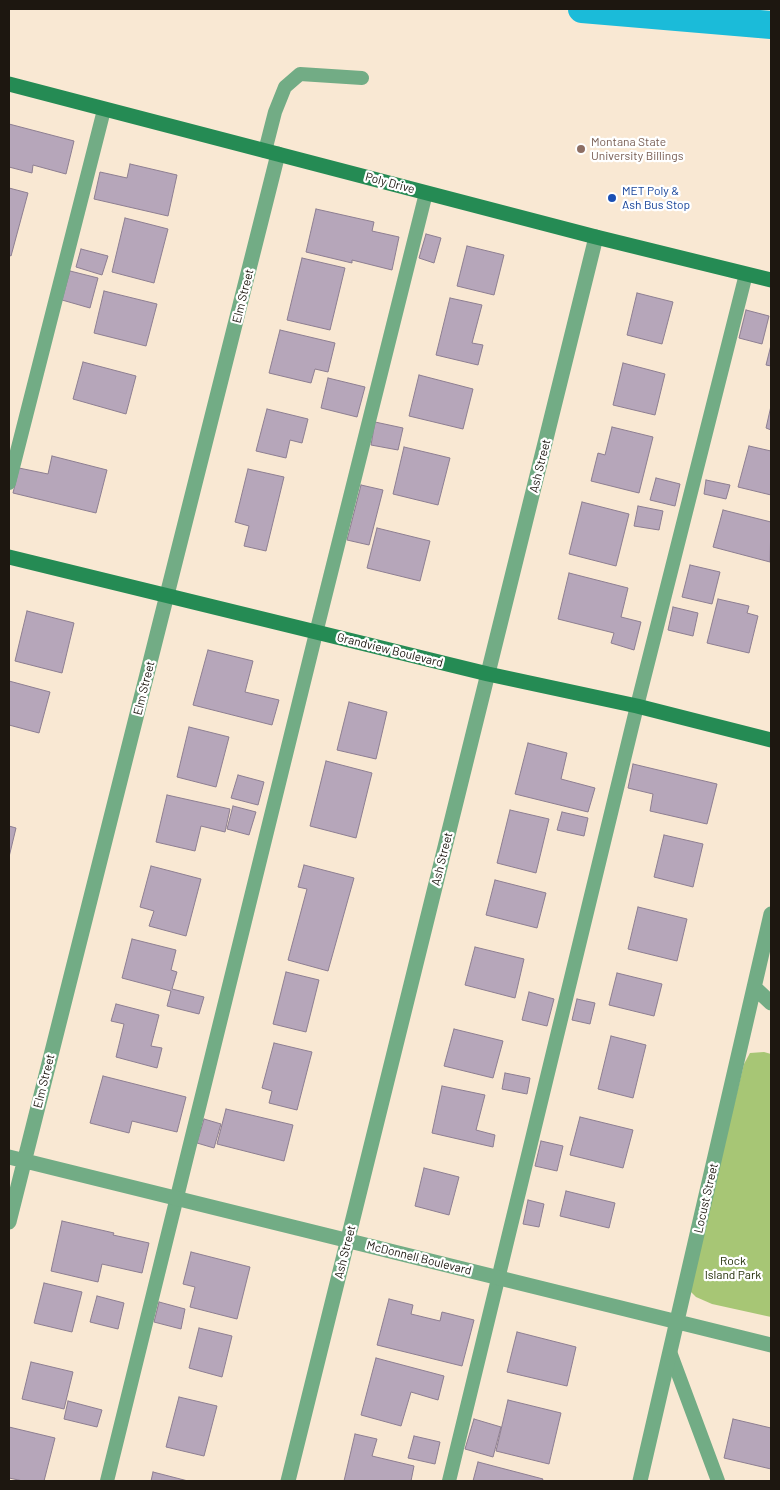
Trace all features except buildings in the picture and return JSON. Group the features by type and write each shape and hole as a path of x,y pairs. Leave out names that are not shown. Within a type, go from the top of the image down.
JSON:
{"street":[{"name":"Poly Drive","path":"9,84 596,237 771,280"},
{"name":"Elm Street","path":"9,1222 167,597 272,153"},
{"name":"Ash Street","path":"288,1481 596,237"},
{"name":"Grandview Boulevard","path":"9,557 316,633 488,674 636,706 771,740"},
{"name":"Locust Street","path":"640,1481 771,914"},
{"path":"754,987 771,1003"},
{"name":"McDonnell Boulevard","path":"9,1157 771,1345"}],"lane":[{"path":"272,153 275,112 286,87 300,74 362,78"},
{"path":"9,483 104,110"},
{"path":"107,1481 426,193"},
{"path":"449,1481 636,706 746,274"},
{"path":"670,1352 718,1481"}],"green space":[{"name":"Rock Island Park","path":"764,1052 771,1054 771,1317 712,1304 696,1297 688,1289 744,1064 750,1053"}],"waterway":[{"path":"582,9 771,25"}],"place":[{"name":"Montana State University Billings","path":"581,149"},
{"name":"MET Poly & Ash Bus Stop","path":"612,198"}]}
